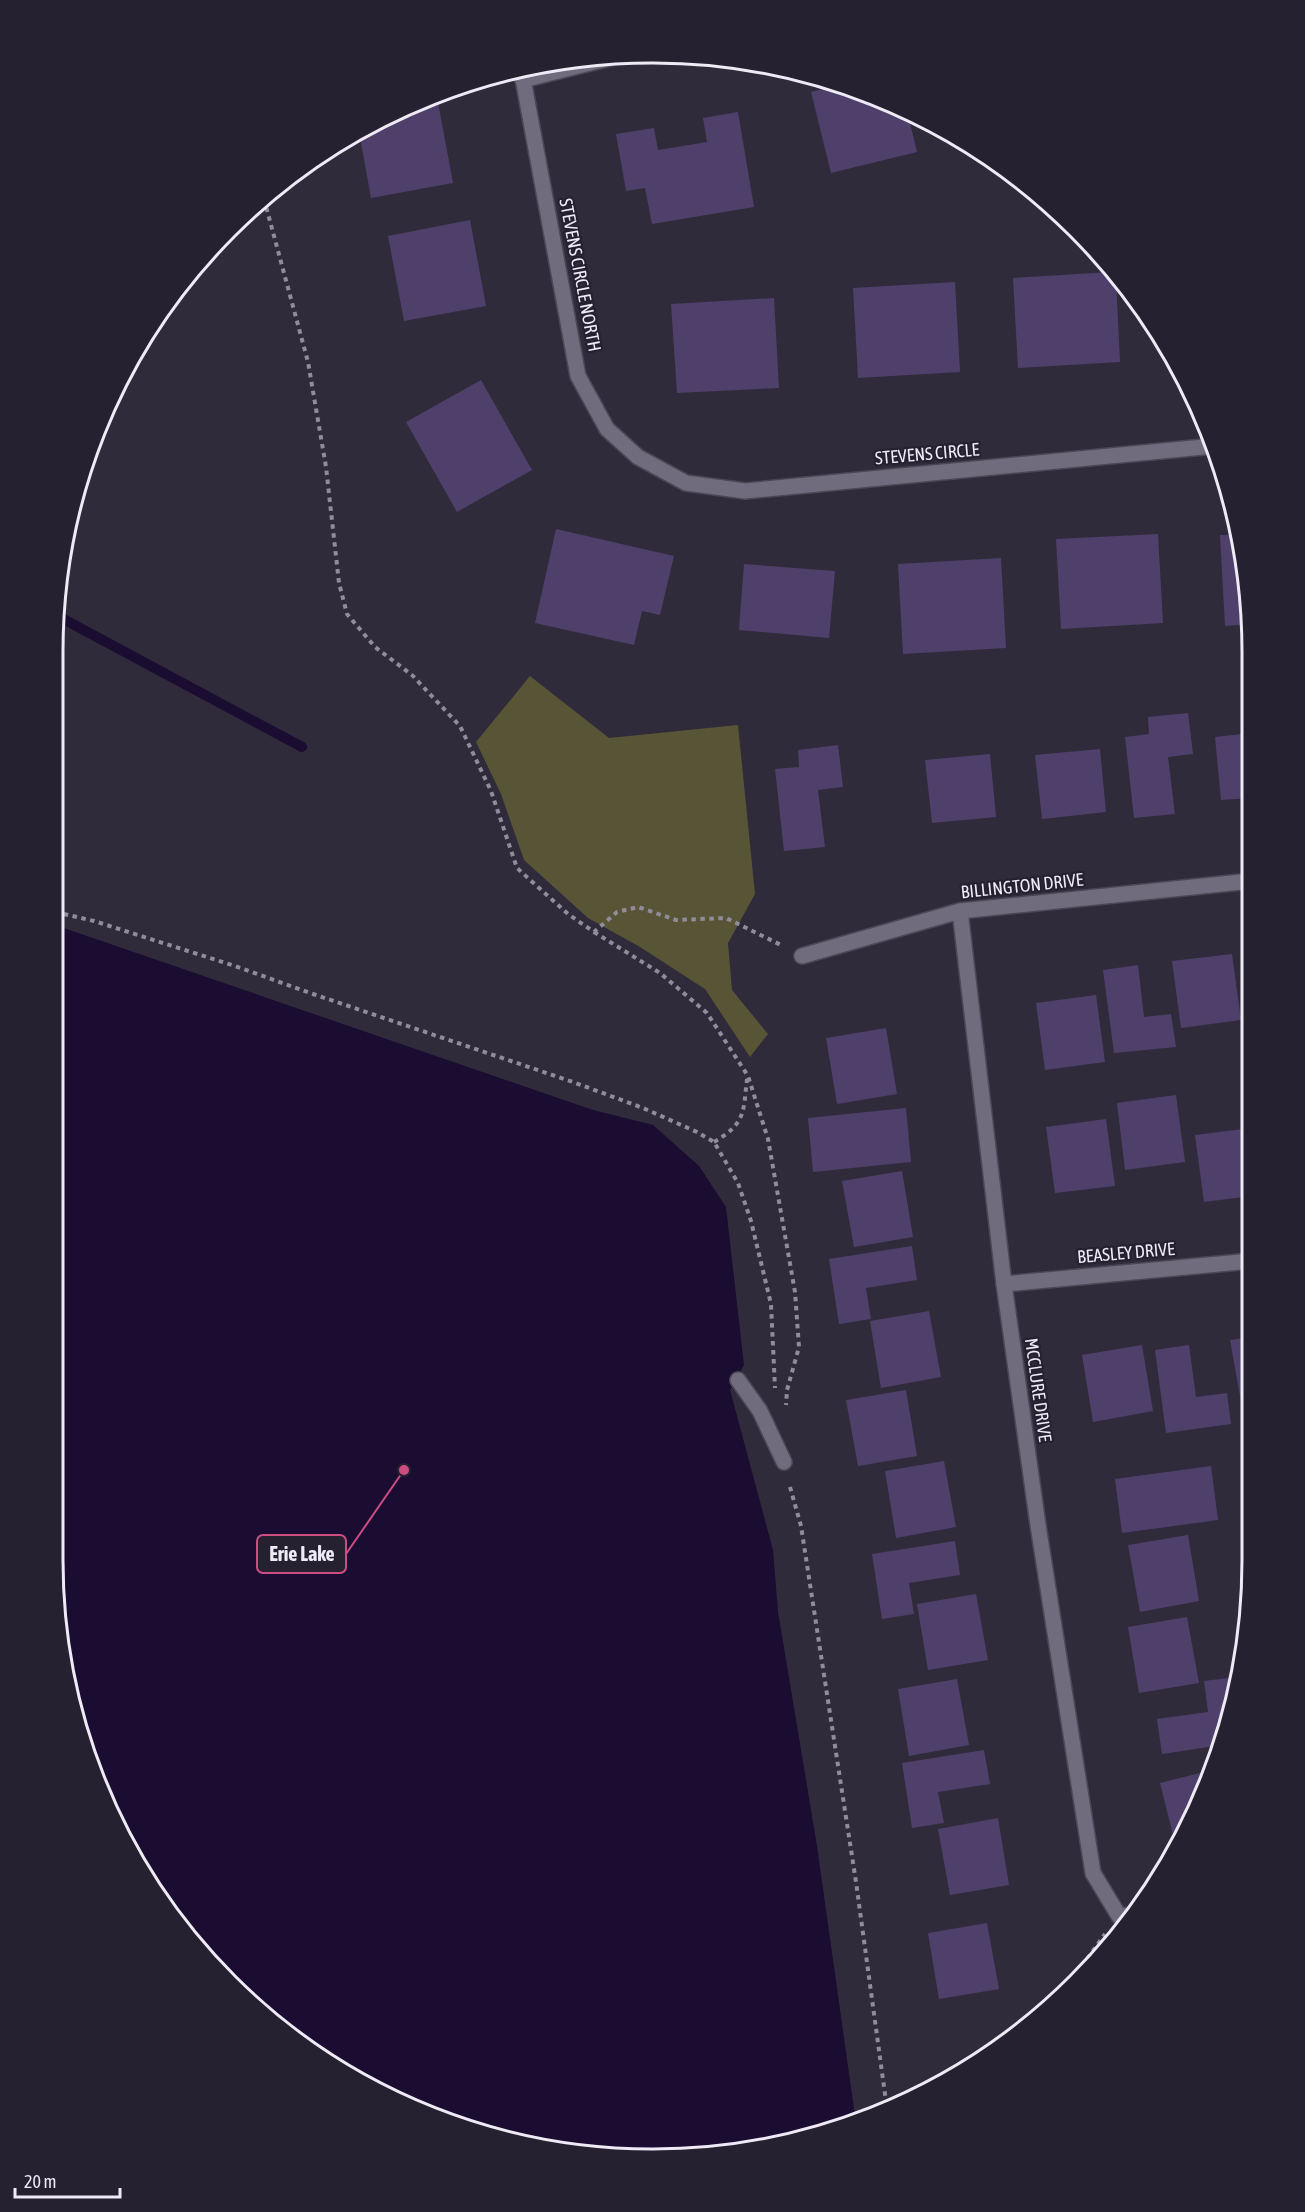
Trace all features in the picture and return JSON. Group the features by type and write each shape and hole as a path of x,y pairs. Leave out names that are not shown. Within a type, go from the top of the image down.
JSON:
{"street":[{"name":"STEVENS CIRCLE NORTH","path":"523,77 578,376 607,429 648,464"},
{"name":"STEVENS CIRCLE","path":"648,464 686,483 745,491 1205,447"},
{"name":"BILLINGTON DRIVE","path":"802,956 960,911 1242,882"},
{"name":"MCCLURE DRIVE","path":"960,911 1004,1284 1038,1525 1093,1873 1125,1912"},
{"name":"BEASLEY DRIVE","path":"1004,1284 1242,1262"},
{"path":"738,1380 760,1411 784,1462"}],"path":[{"path":"266,207 308,362 326,467 339,583 347,614 375,647 412,675 460,726 491,791 517,868 568,914 660,973 707,1013 748,1076 768,1139 795,1292 798,1347 787,1390 786,1414"},
{"path":"594,932 617,912 638,907 676,920 726,918 802,956"},
{"path":"63,914 94,921 235,966 573,1082 643,1108 697,1131 714,1142 738,1183 751,1221 771,1304 775,1390"},
{"path":"714,1142 739,1124 748,1076"},
{"path":"784,1462 801,1526 856,1882 886,2100"}],"shaded area":[{"path":"530,676 609,738 738,725 755,894 728,943 732,990 768,1034 750,1057 705,989 640,947 588,918 524,860 501,794 476,742"},
{"path":"63,928 593,1110 653,1125 699,1166 726,1207 744,1365 730,1390 773,1550 778,1612 817,1846 855,2113 768,2138 691,2148 614,2148 537,2138 463,2118 392,2088 325,2050 264,2003 209,1948 162,1887 124,1820 108,1785 83,1712 68,1636 63,1560"}],"building":[{"path":"824,89 842,94 910,123 917,152 831,173 811,92"},
{"path":"438,104 453,183 371,198 361,141"},
{"path":"738,112 754,207 652,224 645,188 626,191 616,134 654,128 658,150 707,142 703,118"},
{"path":"470,220 486,306 404,321 388,236"},
{"path":"1103,273 1117,290 1120,362 1018,368 1013,278"},
{"path":"955,282 960,372 858,378 853,288"},
{"path":"774,298 779,388 677,393 671,304"},
{"path":"481,380 532,470 457,512 406,422"},
{"path":"556,529 674,556 660,615 642,611 634,645 535,623"},
{"path":"1158,534 1163,623 1061,629 1056,539"},
{"path":"1220,535 1231,535 1241,625 1225,626"},
{"path":"1001,558 1006,648 903,654 898,564"},
{"path":"744,564 835,571 829,638 739,630"},
{"path":"1188,713 1193,754 1168,757 1175,814 1134,818 1125,737 1149,734 1148,717"},
{"path":"1242,734 1242,799 1221,800 1215,737"},
{"path":"838,745 843,787 818,790 825,847 784,851 775,769 799,767 798,750"},
{"path":"1100,749 1106,812 1042,819 1035,755"},
{"path":"990,754 996,817 932,823 925,760"},
{"path":"1232,954 1241,1020 1181,1028 1172,961"},
{"path":"1138,965 1144,1017 1171,1014 1176,1047 1114,1053 1103,970"},
{"path":"1096,995 1105,1062 1045,1070 1036,1003"},
{"path":"886,1028 897,1094 837,1104 826,1038"},
{"path":"1176,1095 1185,1162 1125,1170 1117,1103"},
{"path":"906,1108 911,1162 813,1172 808,1118"},
{"path":"1106,1119 1115,1186 1055,1193 1046,1127"},
{"path":"1242,1129 1242,1197 1204,1202 1195,1135"},
{"path":"902,1171 913,1237 854,1247 842,1181"},
{"path":"912,1246 917,1280 866,1288 871,1319 839,1324 829,1259"},
{"path":"929,1311 941,1377 881,1388 870,1321"},
{"path":"1242,1338 1242,1407 1230,1340"},
{"path":"1142,1345 1153,1411 1093,1422 1082,1355"},
{"path":"1189,1345 1196,1397 1227,1393 1231,1424 1166,1433 1155,1350"},
{"path":"906,1390 917,1456 858,1466 846,1400"},
{"path":"944,1461 956,1527 896,1538 885,1471"},
{"path":"1211,1466 1218,1520 1122,1533 1115,1479"},
{"path":"1188,1535 1199,1601 1140,1612 1128,1545"},
{"path":"955,1541 960,1575 909,1583 914,1614 882,1619 872,1554"},
{"path":"976,1594 988,1660 928,1670 917,1604"},
{"path":"1187,1617 1199,1683 1139,1693 1128,1627"},
{"path":"1230,1678 1212,1747 1162,1754 1157,1719 1208,1712 1204,1681"},
{"path":"957,1679 969,1745 909,1756 898,1689"},
{"path":"984,1750 990,1784 938,1792 944,1823 912,1828 902,1763"},
{"path":"1202,1773 1173,1835 1173,1835 1160,1783"},
{"path":"998,1818 1009,1885 950,1895 938,1829"},
{"path":"987,1923 999,1989 939,1999 928,1933"}],"waterway":[{"path":"64,619 302,747"}],"place":[{"name":"Erie Lake","path":"404,1470"}]}
